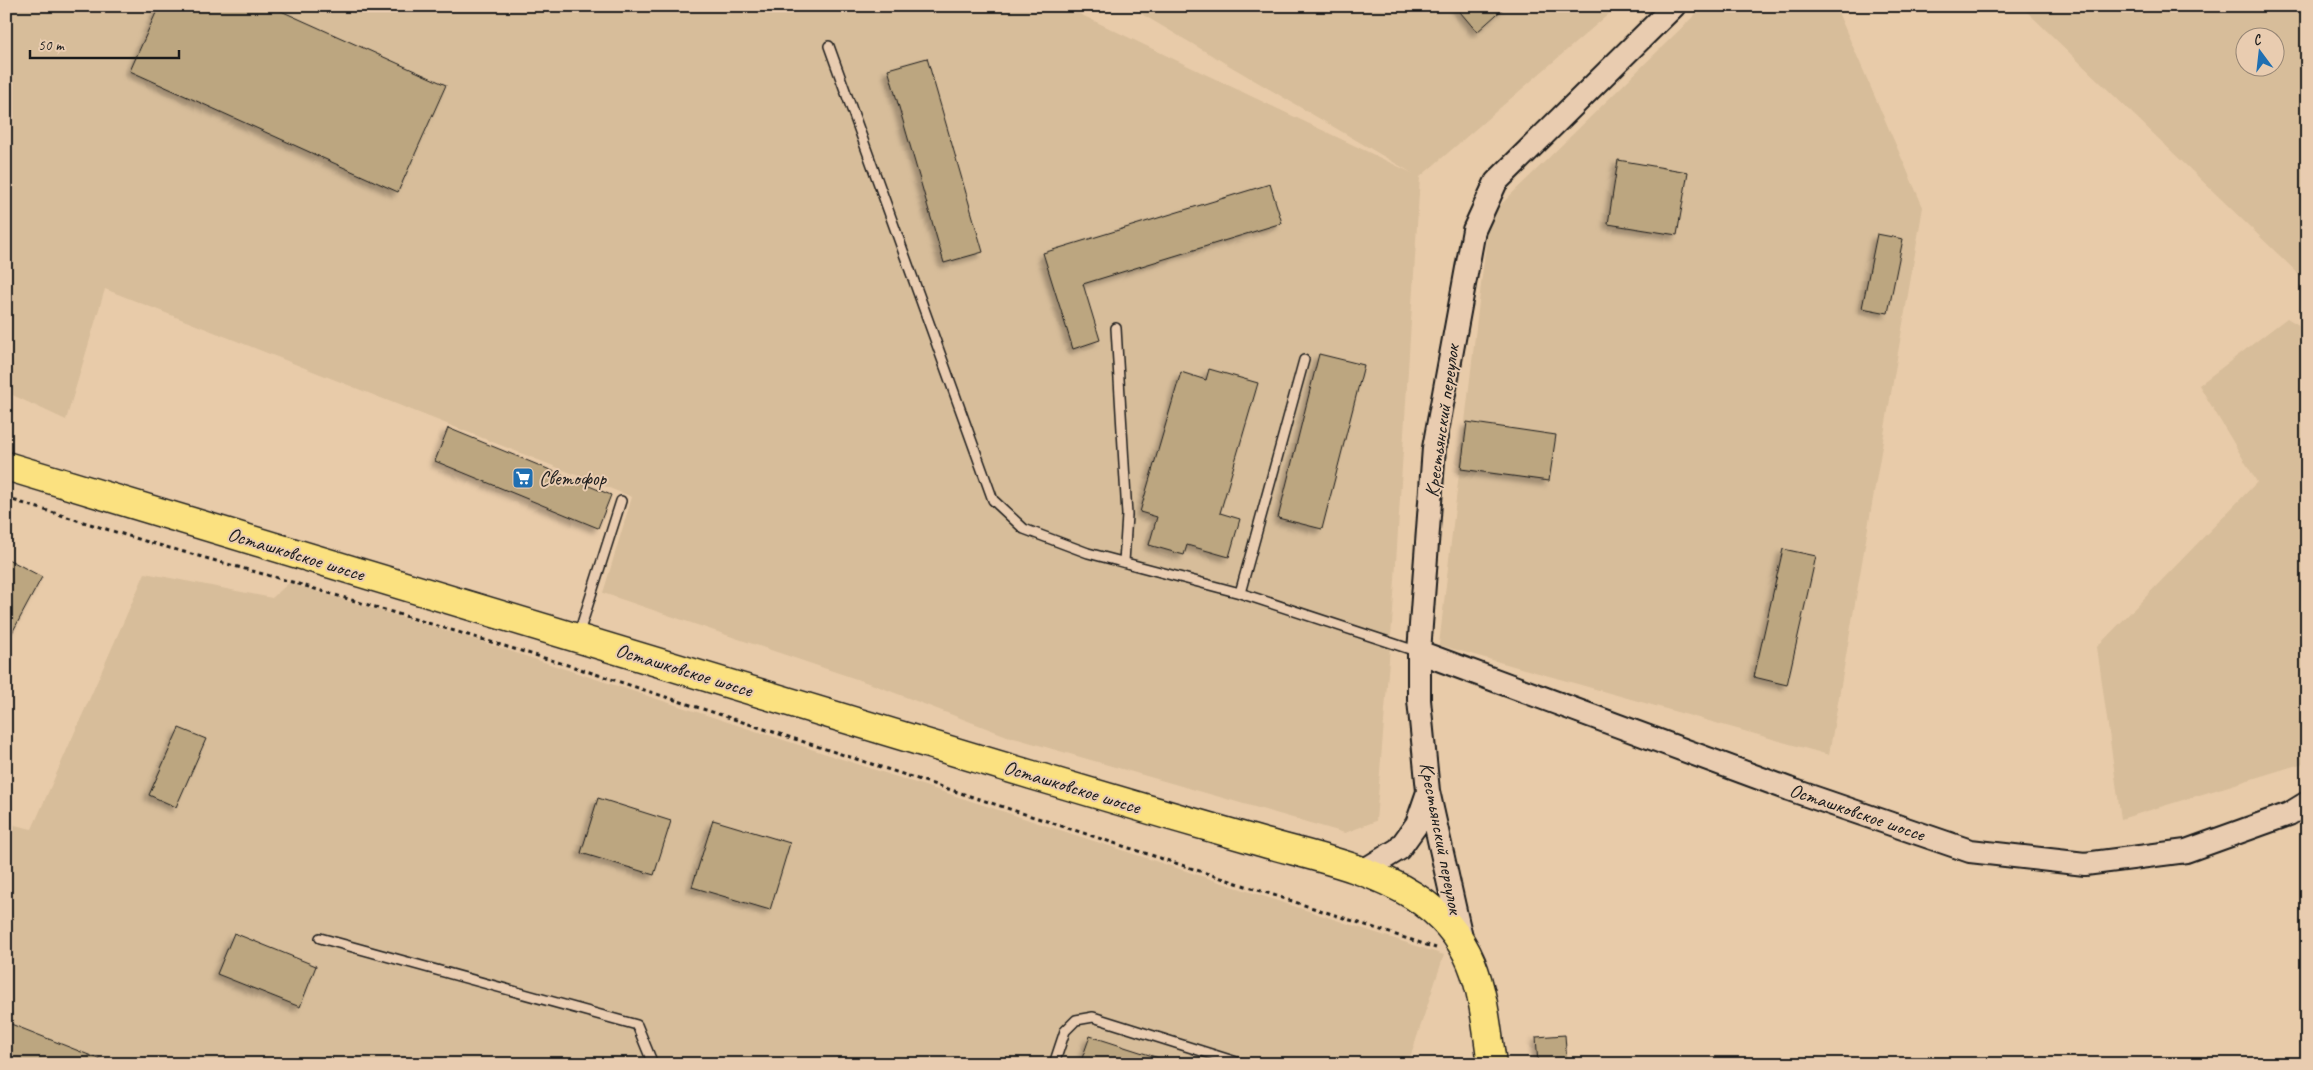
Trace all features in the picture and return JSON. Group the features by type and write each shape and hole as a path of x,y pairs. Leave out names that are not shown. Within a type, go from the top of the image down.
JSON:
{"main road":[{"name":"Осташковское шоссе","path":"6,466 1124,803 1363,871 1413,895 1433,911 1467,951"},
{"path":"1467,951 1483,1002 1492,1064"}],"street":[{"name":"Крестьянский переулок","path":"1467,951 1428,791 1420,700 1419,652 1434,448 1474,230 1496,182 1674,6"},
{"name":"Осташковское шоссе","path":"1419,652 1789,789 1970,851 2085,864 2186,851 2289,814 2307,803"},
{"path":"1363,871 1399,849 1417,824 1428,791"}],"lane":[{"path":"829,46 994,500 1024,529 1088,554 1240,593 1419,652"},
{"path":"1116,328 1127,515 1124,562"},
{"path":"1240,593 1304,360"},
{"path":"578,638 621,501"},
{"path":"320,938 637,1025 653,1064"},
{"path":"1054,1064 1065,1032 1076,1020 1093,1017 1243,1064"}],"path":[{"path":"6,498 148,542 292,582 574,667 1276,898 1467,951"}],"shaded area":[{"path":"6,6 1063,6 1412,173 1128,6 1618,6 1420,177 1393,611 1376,821 1345,833 1007,736 877,686 603,593 632,497 105,289 66,420 6,392"},
{"path":"1704,6 1829,6 1837,10 1923,207 1829,755 1439,645 1489,216"},
{"path":"2021,6 2307,6 2307,282"},
{"path":"2287,318 2307,330 2307,762 2121,819 2097,647 2257,482 2199,385"},
{"path":"145,573 272,598 289,583 473,639 1444,955 1408,1064 6,1064 6,823 32,829"}],"building":[{"path":"159,6 270,6 446,85 398,192 130,71"},
{"path":"1455,6 1506,6 1477,32"},
{"path":"927,58 983,252 944,263 888,69"},
{"path":"1618,160 1688,172 1677,235 1608,224"},
{"path":"1270,184 1282,223 1083,284 1100,340 1073,349 1043,253"},
{"path":"1877,234 1903,239 1888,313 1862,308"},
{"path":"1319,354 1364,365 1322,529 1278,518"},
{"path":"1209,369 1258,383 1220,513 1240,519 1229,557 1187,545 1184,555 1149,545 1157,517 1140,512 1181,372 1206,380"},
{"path":"1467,422 1556,435 1549,481 1461,469"},
{"name":"Светофор","path":"448,428 611,495 598,528 435,461"},
{"path":"1783,549 1816,556 1787,685 1754,677"},
{"path":"6,558 42,577 6,644"},
{"path":"179,728 206,739 176,807 149,795"},
{"path":"598,798 671,821 654,875 581,853"},
{"path":"713,820 790,843 770,910 692,887"},
{"path":"234,933 316,966 300,1007 217,974"},
{"path":"6,1022 109,1063 109,1064 6,1064"},
{"path":"1565,1035 1567,1064 1538,1064 1536,1037"},
{"path":"1090,1036 1165,1060 1165,1064 1080,1064"}],"place":[{"name":"Светофор","path":"523,478"}]}
